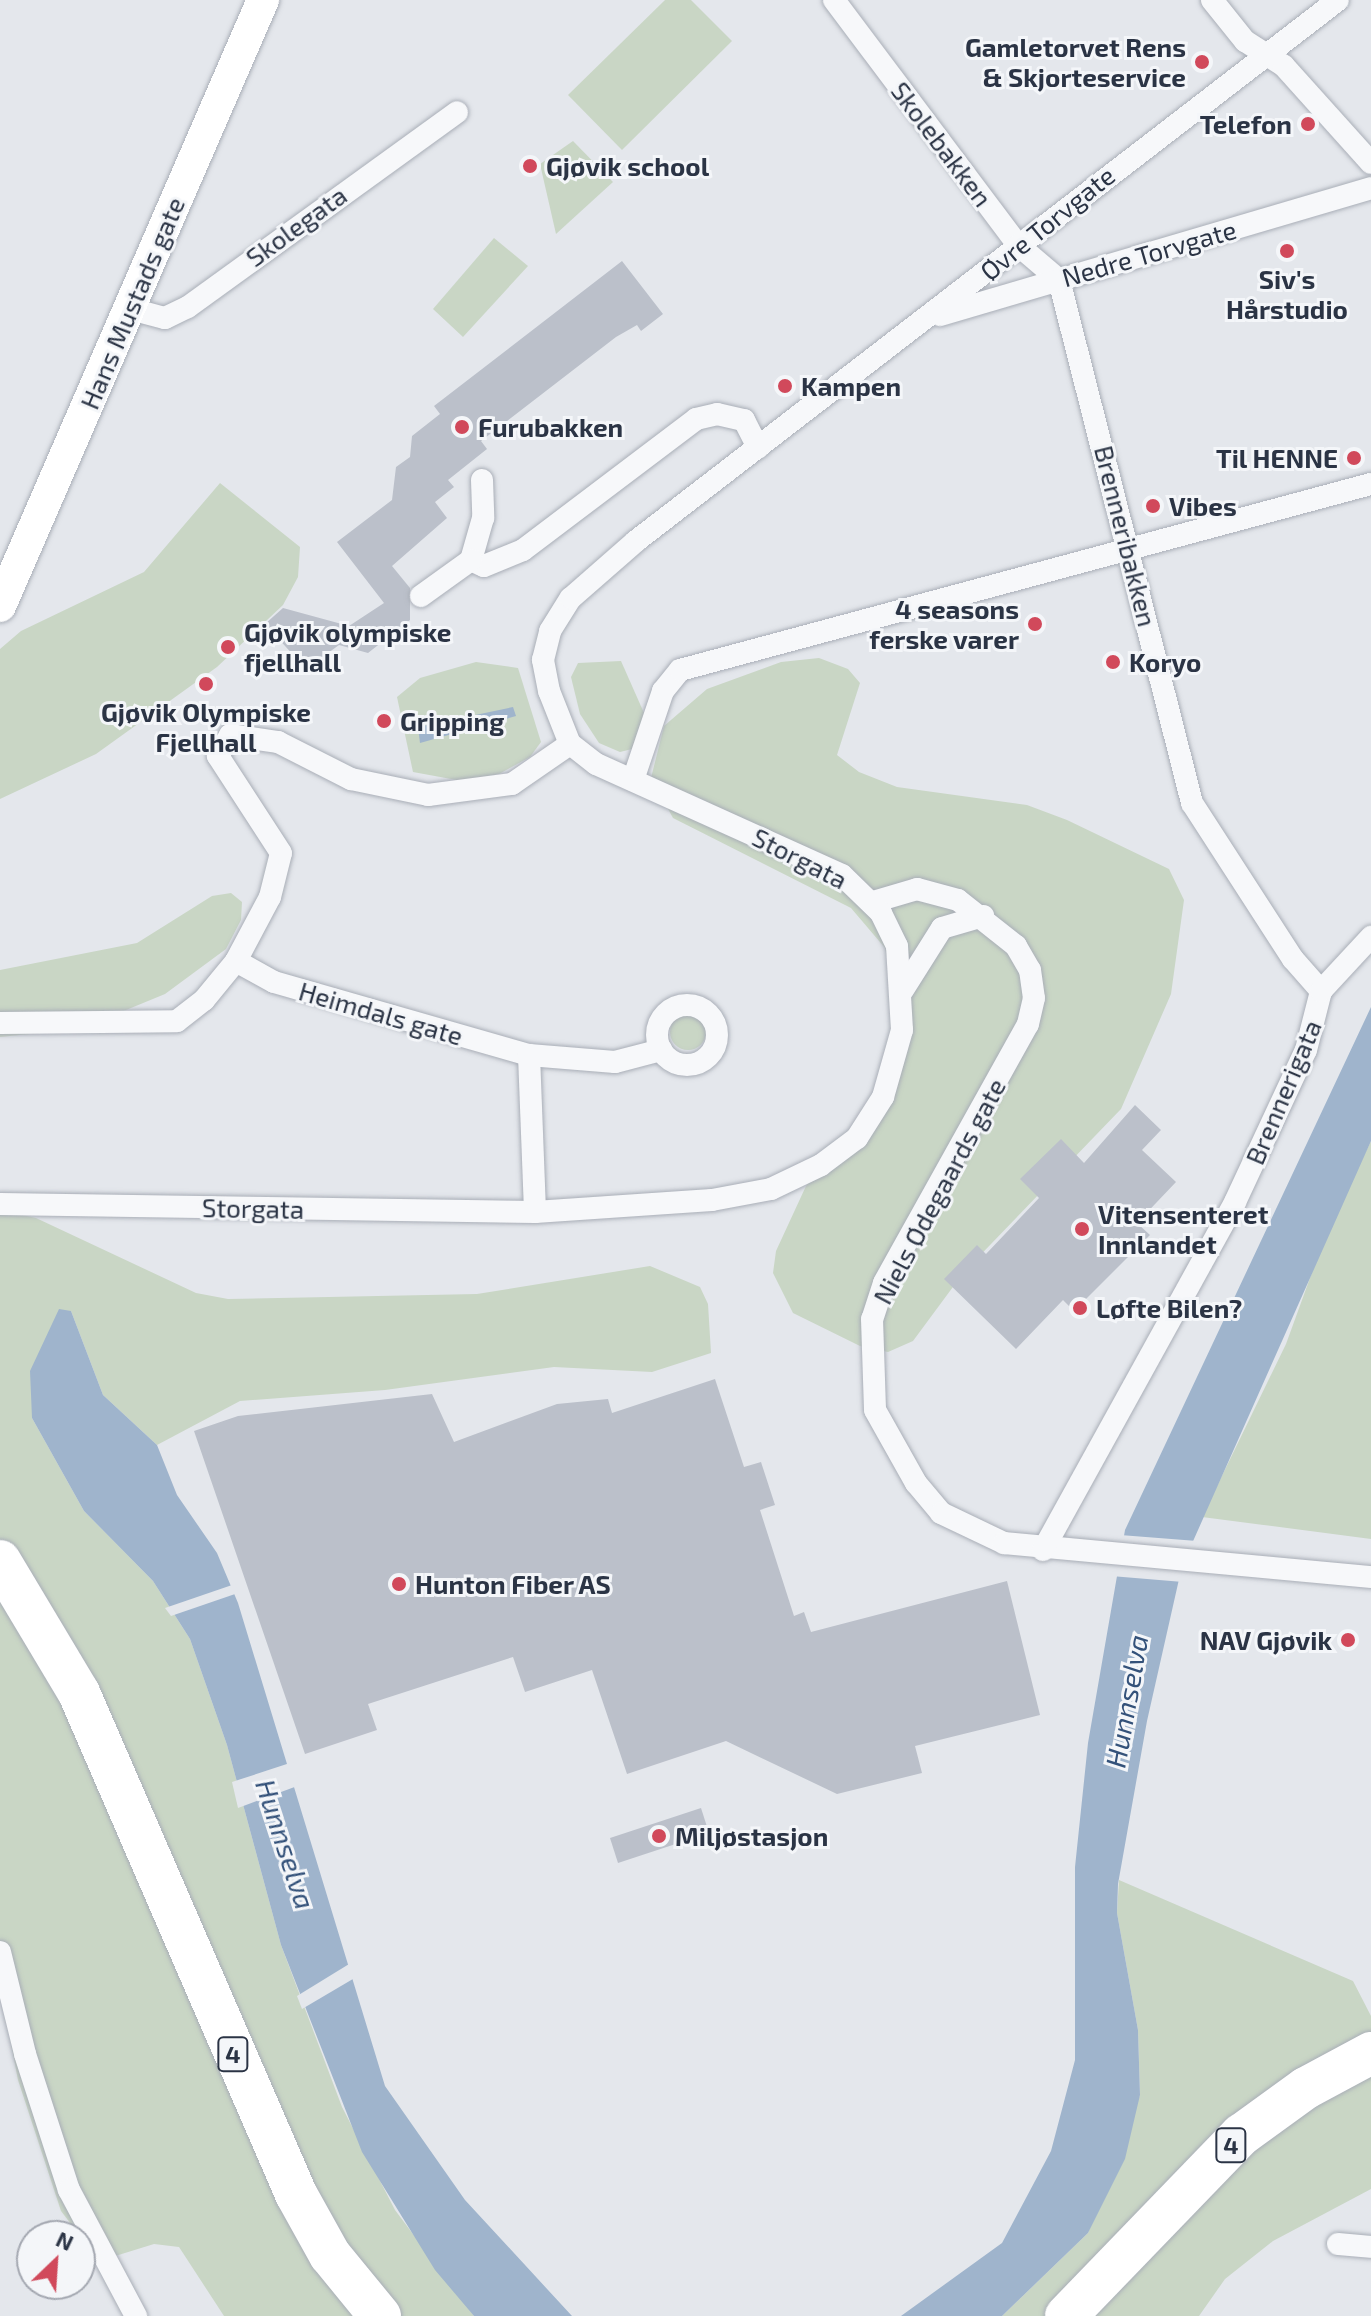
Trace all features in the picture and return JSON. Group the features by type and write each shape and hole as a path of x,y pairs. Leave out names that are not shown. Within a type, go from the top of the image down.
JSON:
{"highway":[{"name":"4","path":"0,1561 79,1693 296,2194 330,2255 380,2316"},
{"name":"4","path":"1066,2316 1233,2143 1306,2088 1371,2053"}],"main road":[{"name":"Hans Mustads gate","path":"0,606 263,0"}],"street":[{"name":"Skolebakken","path":"834,0 1018,245 1059,280"},
{"path":"1212,0 1245,41 1284,66 1371,163"},
{"name":"Øvre Torvgate","path":"570,744 543,660 564,609 636,541 928,319 1018,245 1338,0"},
{"name":"Skolegata","path":"131,309 165,318 188,307 457,112"},
{"name":"Nedre Torvgate","path":"928,319 1371,188"},
{"name":"Brenneribakken","path":"1059,280 1192,803 1293,959 1321,991"},
{"path":"471,560 484,566 523,550 696,419 717,414 744,420 758,448"},
{"path":"421,596 471,560 483,518 482,480"},
{"path":"0,1023 177,1021 204,1000 236,961 270,897 281,853 218,756 230,735 278,742 351,779 428,795 512,784 570,744 633,780 663,691 680,670 1371,484"},
{"name":"Storgata","path":"0,1204 535,1212 718,1200 771,1189 821,1165 857,1138 883,1097 897,1062 903,990 897,946 873,902 814,860 633,780"},
{"name":"Niels Ødegaards gate","path":"873,902 917,889 958,900 983,916 1016,946 1030,970 1028,1024 884,1283 872,1319 869,1372 875,1410 894,1450 941,1513 980,1536 1043,1550 1371,1577"},
{"path":"903,990 942,928 983,916"},
{"name":"Brennerigata","path":"1043,1550 1235,1202 1306,1050 1321,991 1371,937"},
{"name":"Heimdals gate","path":"236,961 274,982 529,1055 602,1063 661,1050"},
{"path":"529,1055 535,1212"},
{"path":"0,1952 29,2069 69,2190 136,2316"},
{"path":"1338,2244 1371,2247"}],"green space":[{"path":"665,0 691,0 732,41 622,150 568,95"},
{"path":"573,141 613,182 556,234 540,164"},
{"path":"494,238 528,266 463,337 433,309"},
{"path":"220,483 300,547 298,577 283,605 217,667 96,754 0,799 0,649 21,631 144,572"},
{"path":"819,658 848,669 860,683 837,755 859,772 897,787 1027,805 1067,820 1169,869 1184,900 1171,994 1121,1109 964,1272 913,1341 888,1352 860,1346 793,1313 773,1273 776,1251 806,1186 858,1125 890,1055 892,980 885,948 851,908 673,818 651,778 664,726 707,689 781,662"},
{"path":"621,661 644,713 632,749 620,752 599,743 580,714 571,677 578,663"},
{"path":"476,662 518,668 541,742 530,757 499,774 462,781 413,772 397,697 420,678"},
{"path":"231,893 242,902 241,920 226,949 165,994 80,1029 0,1037 0,970 137,943 212,896"},
{"path":"688,1014 701,1019 706,1032 701,1045 688,1050 675,1045 670,1032 675,1019"},
{"path":"1371,1141 1371,1539 1202,1517 1286,1344 1326,1234"},
{"path":"0,1210 36,1218 196,1293 228,1299 477,1294 650,1266 700,1287 708,1304 711,1353 652,1372 554,1367 385,1390 240,1401 157,1445 103,1395 71,1311 32,1418 84,1511 153,1581 190,1639 227,1745 281,1945 342,2107 395,2210 474,2316 224,2316 179,2247 154,2244 96,2262 96,2220 68,2220 61,2211 18,2080 0,1986"},
{"path":"1119,1880 1353,1981 1371,2016 1371,2189 1273,2241 1225,2279 1199,2316 1002,2316 1088,2233 1140,2095 1138,2030 1117,1913"}],"water":[{"path":"513,707 516,716 420,743 418,727"},
{"name":"Hunnselva","path":"1371,1007 1371,1141 1182,1566 1147,1721 1118,1884 1117,1913 1138,2030 1140,2095 1125,2159 1088,2233 1002,2316 901,2316 1002,2243 1051,2151 1075,2060 1075,1867 1088,1743 1125,1530"},
{"name":"Hunnselva","path":"59,1309 71,1311 103,1395 157,1445 177,1495 217,1553 238,1603 385,2086 465,2200 572,2316 474,2316 435,2270 362,2152 281,1945 227,1745 190,1639 153,1581 84,1511 32,1418 30,1371"}],"pier":[{"path":"1120,1535 1197,1541 1183,1582 1111,1576"},
{"path":"235,1584 238,1593 171,1616 165,1608"},
{"path":"293,1762 300,1785 238,1808 232,1782"},
{"path":"354,1961 358,1976 302,2009 297,1996"}],"building":[{"name":"Furubakken","path":"622,261 663,314 641,331 637,325 616,337 481,441 487,449 448,480 454,487 435,502 447,518 392,566 410,588 410,620 368,653 339,645 306,669 265,624 283,608 349,626 384,603 337,542 392,500 396,467 410,457 412,436 440,414 434,406"},
{"name":"Vitensenteret Innlandet","path":"1135,1105 1161,1130 1142,1150 1176,1182 1137,1223 1150,1235 1074,1311 1063,1300 1016,1349 944,1279 977,1245 986,1254 1039,1198 1020,1179 1061,1139 1084,1163"},
{"name":"Hunton Fiber AS","path":"715,1379 744,1467 761,1462 775,1505 760,1510 794,1616 804,1612 811,1632 1007,1581 1040,1715 915,1746 922,1773 837,1794 726,1741 627,1774 592,1670 525,1692 513,1657 368,1704 377,1730 305,1754 194,1431 238,1416 432,1394 454,1442 557,1404 608,1399 612,1413"},
{"name":"Miljøstasjon","path":"701,1808 709,1833 618,1863 610,1838"}],"place":[{"name":"Gamletorvet Rens & Skjorteservice","path":"1202,62"},
{"name":"Telefon","path":"1308,124"},
{"name":"Gjøvik school","path":"530,166"},
{"name":"Siv's Hårstudio","path":"1287,251"},
{"name":"Kampen","path":"785,386"},
{"name":"Furubakken","path":"462,427"},
{"name":"Til HENNE","path":"1354,458"},
{"name":"Vibes","path":"1153,506"},
{"name":"4 seasons ferske varer","path":"1035,624"},
{"name":"Gjøvik olympiske fjellhall","path":"228,647"},
{"name":"Koryo","path":"1113,662"},
{"name":"Gjøvik Olympiske Fjellhall","path":"206,684"},
{"name":"Gripping","path":"384,721"},
{"name":"Vitensenteret Innlandet","path":"1082,1229"},
{"name":"Løfte Bilen?","path":"1080,1308"},
{"name":"Hunton Fiber AS","path":"399,1584"},
{"name":"NAV Gjøvik","path":"1348,1640"},
{"name":"Miljøstasjon","path":"659,1836"}]}
